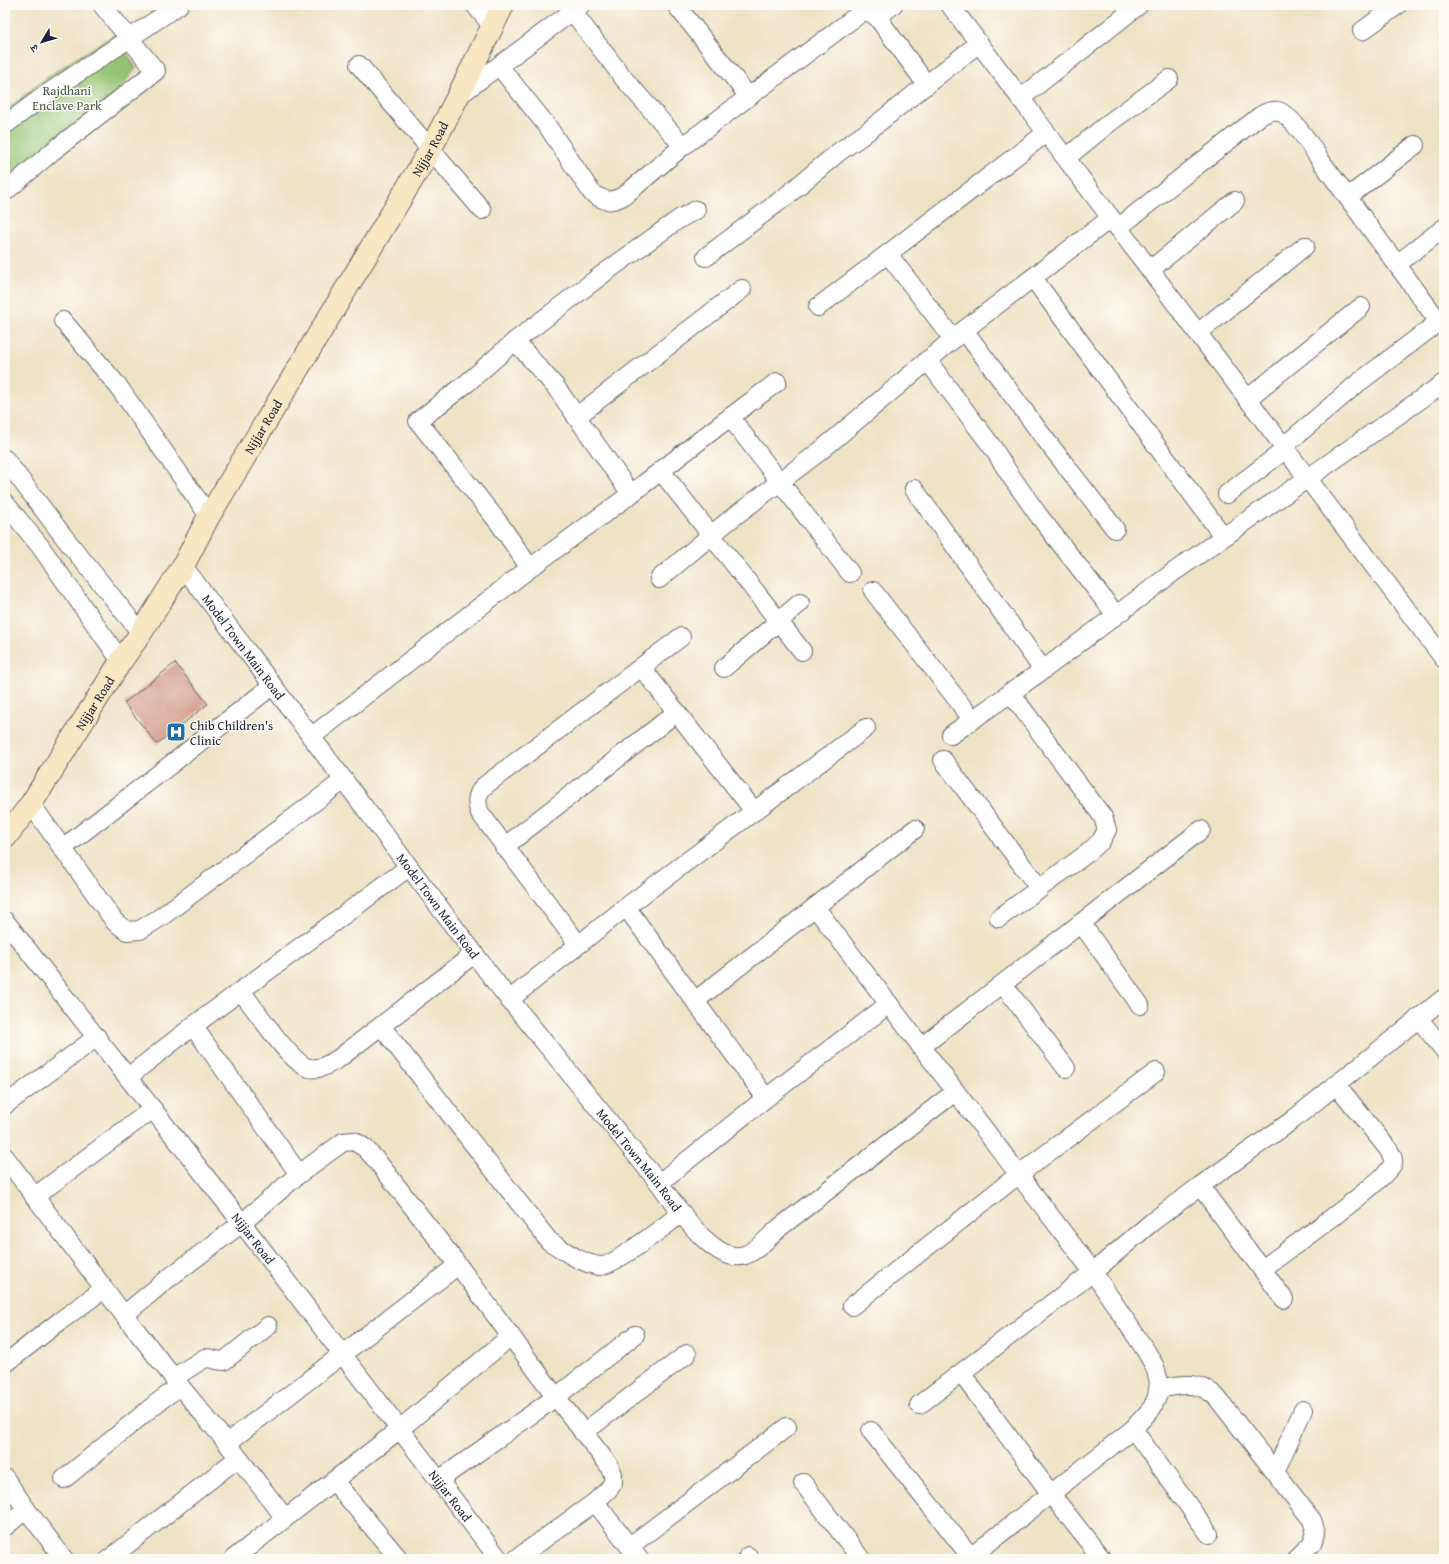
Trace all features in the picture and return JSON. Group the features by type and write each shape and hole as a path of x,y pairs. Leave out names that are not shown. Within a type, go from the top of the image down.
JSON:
{"street":[{"path":"5,192 54,151 156,71 102,5"},
{"path":"5,126 48,93 179,5"},
{"path":"475,5 493,27"},
{"name":"Nijjar Road","path":"5,838 31,804 183,566 209,516 430,150 503,5"},
{"path":"676,5 749,97"},
{"path":"877,17 893,5"},
{"path":"950,5 1444,659"},
{"path":"1020,99 1139,5"},
{"path":"1362,31 1398,5"},
{"path":"458,96 577,8 625,80 683,146"},
{"path":"499,66 548,127 592,193 601,200 616,200 625,194 683,146 862,12 870,12 877,17 927,85"},
{"path":"706,257 785,197 840,151 863,135 979,43"},
{"path":"359,65 482,210"},
{"path":"1066,158 1109,123 1169,79"},
{"path":"659,579 712,535 819,452 958,335 1033,278 1115,223 1260,116 1268,112 1278,111 1289,119 1306,138 1397,264 1442,320 1358,383 1285,447 1227,494"},
{"path":"818,307 1046,133"},
{"path":"1348,197 1415,145"},
{"path":"1150,270 1235,201"},
{"path":"530,568 499,523 418,421 467,383 515,341 641,246 679,219 696,210"},
{"path":"1397,264 1444,228"},
{"path":"1198,333 1305,246"},
{"path":"888,254 1042,435 1115,529"},
{"path":"1033,278 1224,536"},
{"path":"576,417 742,289"},
{"path":"1248,399 1361,307"},
{"path":"63,321 118,386 209,516"},
{"path":"515,341 555,386 631,494"},
{"path":"928,360 993,448 1039,516 1116,614"},
{"path":"311,737 530,568 631,494 777,382"},
{"path":"951,735 1043,670 1116,614 1224,536 1444,383"},
{"path":"730,417 850,574"},
{"path":"5,459 95,577 141,633"},
{"path":"660,471 802,651"},
{"path":"914,489 1043,670"},
{"path":"5,503 40,546 121,661"},
{"name":"Model Town Main Road","path":"183,566 509,1000 703,1238 721,1252 730,1256 744,1255 752,1251 779,1228 955,1092"},
{"path":"873,591 972,719"},
{"path":"724,668 800,603"},
{"path":"578,944 480,813 477,806 478,793 483,787 681,637"},
{"path":"642,668 754,811"},
{"path":"63,848 272,686"},
{"path":"999,918 1088,852 1101,841 1107,830 1102,817 1010,692"},
{"path":"504,847 677,712"},
{"path":"509,1000 626,906 866,728"},
{"path":"943,760 1040,888"},
{"path":"31,804 115,922 128,931 140,930 187,898 344,780"},
{"path":"695,1000 915,829"},
{"path":"921,1047 1201,830"},
{"path":"128,1077 193,1026 409,867"},
{"path":"626,906 766,1098"},
{"path":"815,907 1092,1272 1146,1351 1155,1367 1159,1382 1157,1397 1152,1408 1133,1429 970,1558 871,1432"},
{"name":"Nijjar Road","path":"5,921 242,1222 499,1559"},
{"path":"1081,923 1140,1005"},
{"path":"241,991 290,1054 300,1064 308,1068 322,1068 338,1059 474,954"},
{"path":"1003,984 1066,1068"},
{"path":"919,1405 1092,1272 1152,1222 1290,1122 1444,998"},
{"path":"659,1183 766,1098 889,1004"},
{"path":"1418,1018 1444,1050"},
{"path":"193,1026 299,1174"},
{"path":"381,1026 549,1242 579,1260 601,1266 616,1261 682,1213"},
{"path":"5,1105 96,1037"},
{"path":"852,1306 1018,1175 1156,1072"},
{"path":"1262,1269 1309,1235 1376,1182 1391,1168 1393,1163 1393,1157 1388,1149 1336,1084"},
{"path":"34,1197 153,1109"},
{"path":"124,1315 242,1222 299,1174 343,1142 354,1141 365,1148 377,1161 458,1265 583,1433 608,1464 613,1474 613,1483 595,1502 516,1559"},
{"path":"5,1157 124,1315 285,1518"},
{"path":"1200,1186 1284,1299"},
{"path":"227,1443 458,1265"},
{"path":"5,1364 104,1289"},
{"path":"64,1479 158,1402 176,1382 205,1358 224,1361 268,1326"},
{"path":"439,1480 556,1397 635,1335"},
{"path":"233,1559 400,1429 511,1336"},
{"path":"583,1433 687,1354"},
{"path":"961,1373 1095,1556"},
{"path":"1158,1389 1180,1384 1198,1386 1212,1392 1312,1520 1316,1533 1312,1543 1296,1559"},
{"path":"1275,1472 1303,1410"},
{"path":"595,1502 635,1553 788,1427"},
{"path":"1133,1429 1209,1534"},
{"path":"109,1559 238,1458"},
{"path":"5,1478 26,1509 64,1559"},
{"path":"334,1481 399,1559"},
{"path":"803,1484 861,1559"},
{"path":"5,1527 26,1509"}],"green space":[{"name":"Rajdhani Enclave Park","path":"115,34 136,68 115,95 5,181 5,111 50,75"}],"building":[{"path":"175,663 208,704 157,744 124,703"}],"place":[{"name":"Chib Children's Clinic","path":"176,732"}]}
